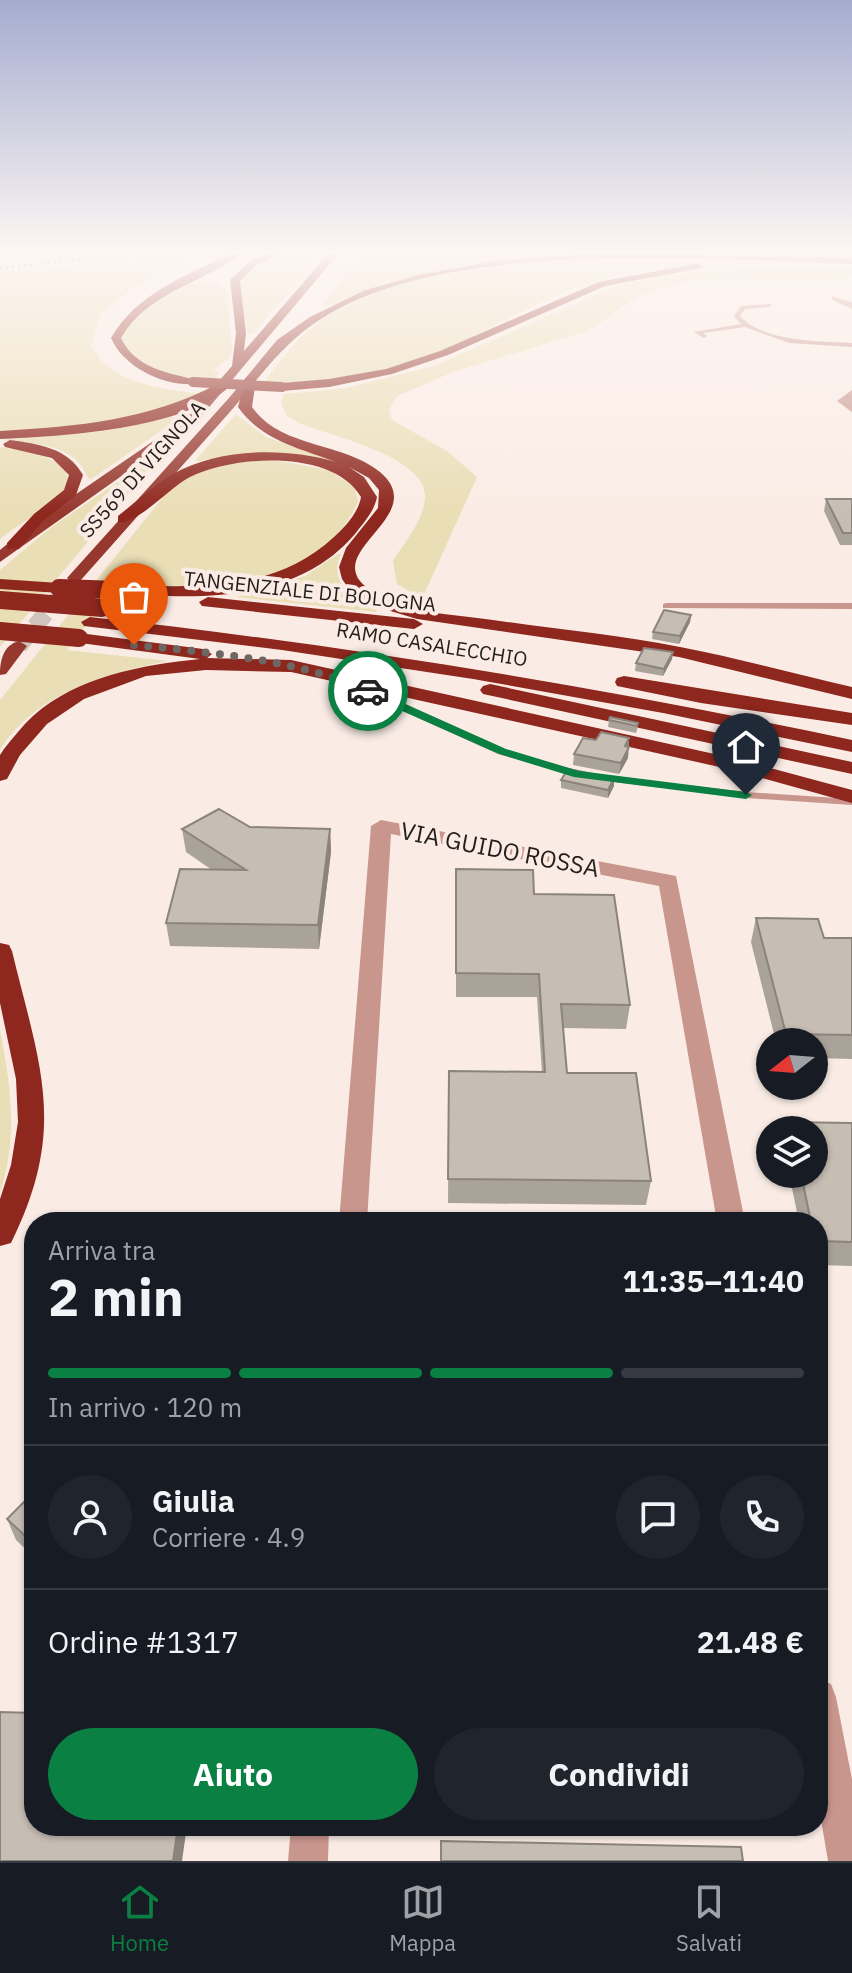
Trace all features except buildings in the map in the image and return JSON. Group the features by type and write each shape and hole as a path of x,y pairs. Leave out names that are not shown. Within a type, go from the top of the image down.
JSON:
{"highway":[{"path":"117,340 120,350 134,362 157,373 193,382 282,387 350,380 407,366 473,340"},
{"path":"241,340 245,407 250,419 281,438 359,466 375,475 385,487 388,494 386,508 357,544 348,562 350,579 379,603 417,614 660,648 852,693"},
{"path":"244,375 270,340"},
{"path":"272,353 282,340"},
{"path":"272,353 288,340"},
{"name":"SS569 DI VIGNOLA","path":"0,558 176,433 223,387 272,353"},
{"name":"SS569 DI VIGNOLA","path":"75,578 244,375"},
{"path":"0,435 131,424 177,411 223,387"},
{"path":"0,443 52,453 71,466 76,475 71,492 39,517 13,546"},
{"path":"118,592 223,591 289,576 327,554 363,513 369,497 359,480 332,466 280,457 238,459 185,473 124,519"},
{"name":"TANGENZIALE DI BOLOGNA","path":"0,584 118,592 382,622 568,634"},
{"name":"RAMO CASALECCHIO","path":"0,600 533,681 852,746"},
{"name":"RAMO CASALECCHIO","path":"0,615 96,615 398,643 666,690 852,730"},
{"path":"0,631 79,638 291,666 805,782 852,799"},
{"path":"264,642 852,768"},
{"path":"0,670 19,646"},
{"path":"0,775 11,753 40,720 99,685 143,671 185,665 291,666"},
{"path":"666,690 852,719"},
{"path":"0,951 25,1063 32,1121 24,1174 0,1234"}],"street":[{"path":"852,394 843,401 852,408"},
{"name":"VIA GUIDO ROSSA","path":"354,1212 381,826 669,881 729,1212"},
{"path":"828,1752 848,1861"},
{"path":"308,1861 309,1836"}],"lane":[{"path":"786,340 852,345"},
{"path":"666,606 852,606"},
{"path":"338,678 502,752 578,774 671,788 852,799"}],"shaded area":[{"path":"0,340 93,340 91,346 100,359 124,377 201,394 109,425 0,431"},
{"path":"122,340 231,340 232,350 229,358 214,370 219,373 212,382 163,371 141,360 121,344"},
{"path":"298,340 464,340 389,368 305,382 262,385"},
{"path":"493,340 558,340 453,372 397,396 389,410 392,420 447,451 477,477 422,599 397,584 393,561 422,513 425,495 421,481 410,469 374,449 301,424 287,416 281,403 284,394 346,388 434,366"},
{"path":"236,414 266,437 343,464 226,457 195,461"},
{"path":"171,417 178,419 90,480 80,464 64,452 43,445 0,440 106,431"},
{"path":"0,447 48,458 66,472 67,482 61,493 47,506 0,539"},
{"path":"151,459 156,460 0,647 0,570 49,529"},
{"path":"279,461 329,470 355,488 358,502 339,532 315,554 286,570 254,580 185,587 118,583 67,650 168,661 97,679 52,700 15,730 0,750 0,700 168,491 192,475 220,466"},
{"path":"341,554 338,565 340,582 352,595 377,609 376,612 236,597 305,576"},
{"path":"0,1030 7,1071 11,1132 0,1193"}],"tunnel":[{"path":"19,646 64,591"}],"way so far":[{"path":"134,645 291,666 338,678 368,691"}],"route":[{"path":"368,691 502,752 578,774 746,795"}]}
